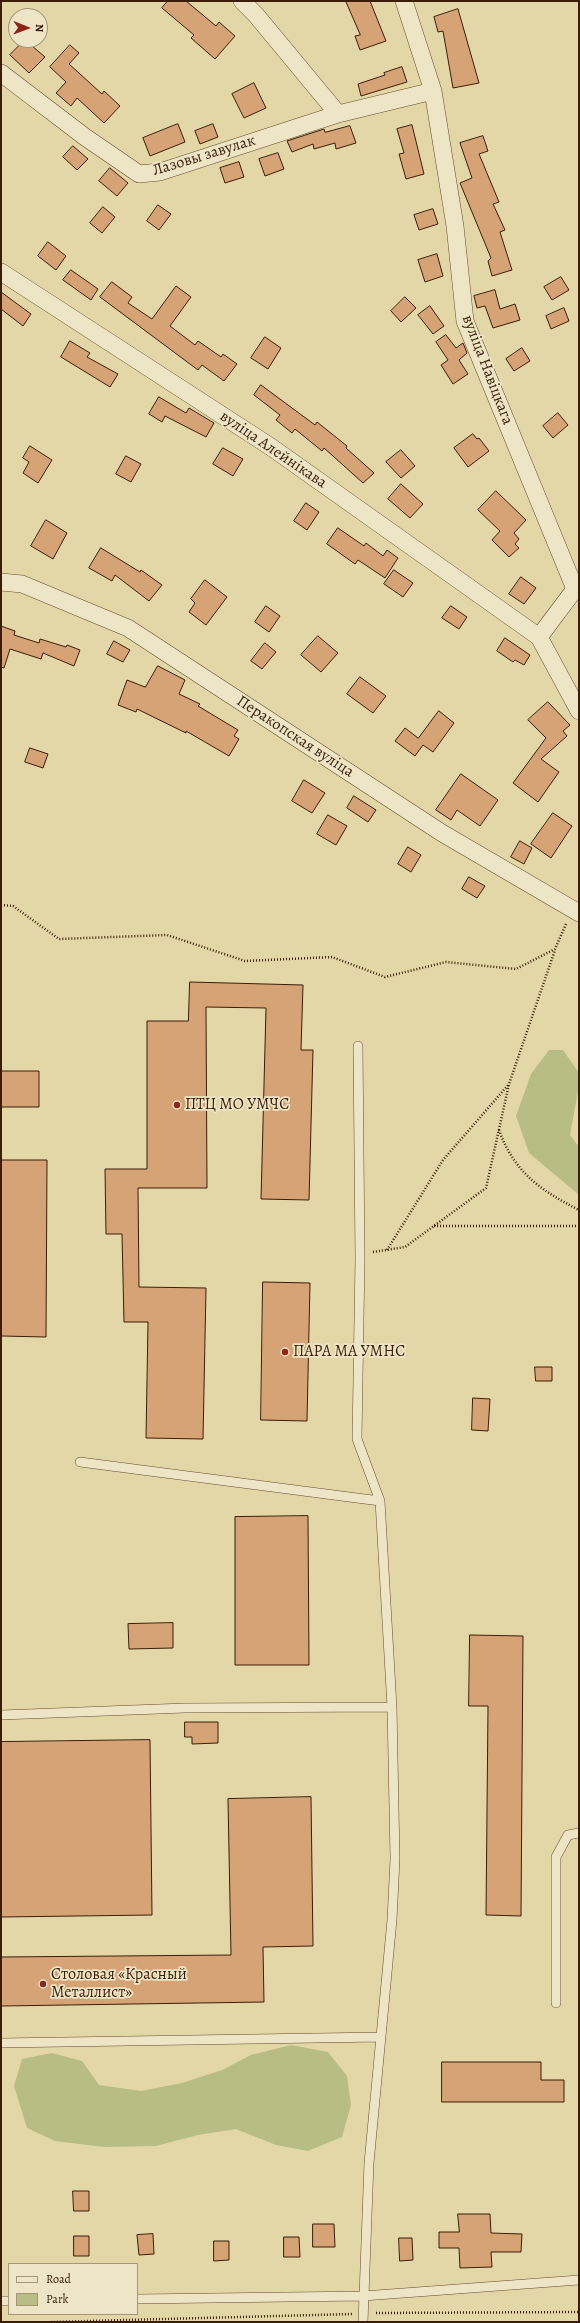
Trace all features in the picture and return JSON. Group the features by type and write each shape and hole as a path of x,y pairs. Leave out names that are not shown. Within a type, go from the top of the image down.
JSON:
{"street":[{"path":"242,1 256,15 338,114"},
{"name":"вуліца Навіцкага","path":"404,1 433,90 455,226 465,320 577,588 539,637"},
{"name":"Лазовы завулак","path":"1,73 85,137 139,174 160,172 338,114 433,90"},
{"name":"вуліца Алейнікава","path":"1,272 271,447 539,637"},
{"name":"Перакопская вуліца","path":"1,582 22,584 128,628 442,833 576,912"},
{"path":"539,637 579,711"}],"lane":[{"path":"358,1046 360,1259 357,1439 380,1501 392,1707 395,1859 392,1920 380,2036 370,2163 363,2318"},
{"path":"80,1462 380,1501"},
{"path":"1,1715 185,1708 392,1707"},
{"path":"556,2003 556,1857 568,1835 579,1832"},
{"path":"1,2043 380,2036"},
{"path":"138,2299 363,2296 579,2280"}],"path":[{"path":"1,906 13,906 59,939 167,935 245,961 332,957 385,977 446,962 516,969 555,949"},
{"path":"360,1259 368,1253 405,1246 486,1188 509,1084 555,949 576,912"},
{"path":"386,1250 443,1160 509,1084"},
{"path":"499,1130 507,1152 528,1178 554,1198 579,1210"},
{"path":"433,1226 579,1226"},
{"path":"51,2322 363,2318 579,2312"}],"green space":[{"path":"549,1050 563,1050 579,1073 579,1086 570,1135 579,1147 579,1195 529,1153 516,1116 531,1074"},
{"path":"291,2045 328,2052 347,2076 351,2105 342,2137 308,2151 276,2145 236,2129 198,2135 156,2146 104,2147 55,2141 27,2128 14,2086 22,2059 52,2053 82,2061 99,2085 141,2091 182,2083 222,2070 251,2055"}],"building":[{"path":"168,1 186,1 216,26 219,22 235,36 215,59 191,38 194,35 162,8"},
{"path":"346,1 370,1 386,41 360,50 355,36 360,35"},
{"path":"458,9 479,83 453,88 443,31 438,32 434,17"},
{"path":"70,45 79,53 69,64 102,94 104,91 120,106 104,123 77,98 71,106 56,93 66,82 50,67"},
{"path":"17,48 34,48 45,57 29,73 10,55"},
{"path":"402,67 407,82 361,96 358,84 385,75 384,73"},
{"path":"254,83 266,108 244,118 232,94"},
{"path":"178,124 185,142 150,156 143,138"},
{"path":"213,124 218,137 200,144 195,131"},
{"path":"412,125 424,174 406,179 399,154 404,153 397,129"},
{"path":"350,126 356,143 336,149 335,143 314,149 313,144 292,152 287,141 324,129 325,132"},
{"path":"483,136 488,151 479,154 499,202 493,204 505,230 500,232 512,270 492,276 488,261 491,258 460,183 472,178 460,143"},
{"path":"73,146 88,159 77,170 63,157"},
{"path":"278,153 284,169 265,176 259,159"},
{"path":"239,162 244,177 225,183 220,168"},
{"path":"110,168 128,183 117,196 99,181"},
{"path":"158,205 171,214 159,230 147,221"},
{"path":"103,207 115,217 102,233 90,223"},
{"path":"433,209 438,224 419,230 414,215"},
{"path":"48,242 66,256 56,270 38,256"},
{"path":"437,254 443,276 425,282 418,260"},
{"path":"71,270 98,289 91,300 63,280"},
{"path":"561,277 569,290 552,300 544,287"},
{"path":"112,282 132,297 128,303 152,319 176,286 191,297 170,326 195,345 198,341 221,357 223,354 237,364 224,381 202,365 198,370 100,297"},
{"path":"495,290 500,309 515,304 520,320 493,328 485,306 477,308 474,296"},
{"path":"1,292 31,314 23,326 1,309"},
{"path":"405,297 416,308 401,322 391,311"},
{"path":"430,306 444,326 433,334 418,315"},
{"path":"564,308 569,321 551,329 546,316"},
{"path":"446,335 456,348 463,343 467,353 459,360 468,374 453,384 441,365 448,360 436,342"},
{"path":"265,337 281,348 268,369 251,358"},
{"path":"70,341 90,353 87,357 118,374 110,387 61,357"},
{"path":"522,348 530,361 514,371 506,359"},
{"path":"261,385 315,425 317,422 347,446 346,448 374,473 363,483 324,448 322,451 295,429 292,433 276,420 280,415 254,395"},
{"path":"159,397 186,413 189,408 214,423 206,437 165,416 162,422 149,414"},
{"path":"558,413 568,425 553,438 543,426"},
{"path":"473,434 477,439 479,438 489,451 468,467 454,448"},
{"path":"30,446 52,460 38,483 23,473 29,462 23,458"},
{"path":"223,448 243,459 233,476 213,464"},
{"path":"401,450 415,466 401,478 386,462"},
{"path":"126,456 141,464 131,482 116,474"},
{"path":"401,484 423,504 410,518 388,499"},
{"path":"496,491 526,520 514,533 519,539 515,544 519,548 509,557 492,540 500,531 478,510"},
{"path":"306,503 319,512 307,530 294,521"},
{"path":"46,520 67,533 53,559 31,546"},
{"path":"338,528 364,546 366,543 383,556 387,550 398,558 385,578 358,560 355,564 327,544"},
{"path":"101,548 140,572 141,570 162,585 149,601 115,575 112,581 89,568"},
{"path":"394,570 413,583 403,597 384,584"},
{"path":"521,577 536,588 524,604 509,594"},
{"path":"205,580 227,597 206,625 189,612 195,603 191,599"},
{"path":"266,606 280,616 269,632 255,622"},
{"path":"451,606 467,617 459,629 442,618"},
{"path":"1,626 15,631 14,635 39,643 40,639 66,647 67,645 80,650 74,666 43,653 41,659 10,649 4,668 1,667"},
{"path":"318,636 338,653 321,672 301,655"},
{"path":"505,638 530,655 524,665 515,660 513,662 497,651"},
{"path":"114,641 130,650 123,662 107,654"},
{"path":"265,643 276,652 262,669 251,661"},
{"path":"158,666 185,680 179,694 200,704 198,706 238,730 234,736 239,739 229,756 186,731 186,733 137,709 136,712 118,705 127,680 145,687"},
{"path":"360,677 386,696 373,713 347,694"},
{"path":"548,702 570,725 563,731 567,736 541,759 559,772 538,802 513,783 546,738 528,720"},
{"path":"439,711 454,723 433,752 423,745 415,756 395,741 405,728 418,738"},
{"path":"30,748 48,754 43,768 25,762"},
{"path":"461,774 498,800 480,826 457,810 451,820 436,810"},
{"path":"304,780 325,793 312,813 292,801"},
{"path":"354,796 376,810 368,822 347,808"},
{"path":"553,813 572,826 551,858 531,844"},
{"path":"328,815 347,826 336,845 317,834"},
{"path":"520,841 532,848 524,864 511,857"},
{"path":"408,847 421,855 411,872 398,864"},
{"path":"469,877 485,886 477,898 462,889"},
{"path":"190,982 303,985 301,1050 313,1050 309,1200 261,1199 266,1008 206,1007 207,1188 138,1188 139,1287 206,1288 203,1439 146,1438 148,1322 124,1322 122,1234 106,1234 105,1169 147,1169 147,1021 188,1021"},
{"path":"1,1071 39,1071 39,1107 1,1107"},
{"path":"1,1160 47,1160 46,1337 1,1336"},
{"name":"ПАРА МА УМНС","path":"263,1282 310,1283 307,1421 261,1420"},
{"path":"535,1367 552,1367 552,1381 536,1381"},
{"path":"473,1398 490,1399 488,1431 472,1430"},
{"path":"308,1516 309,1665 235,1665 235,1517"},
{"path":"173,1623 173,1648 129,1649 128,1624"},
{"path":"470,1635 523,1636 521,1916 486,1915 488,1706 469,1706"},
{"path":"185,1722 218,1722 218,1743 192,1744 192,1737 185,1737"},
{"path":"150,1740 152,1915 1,1917 1,1742"},
{"path":"311,1797 313,1946 263,1947 264,2002 1,2006 1,1957 231,1955 228,1799"},
{"path":"442,2062 541,2062 541,2080 564,2080 564,2102 442,2102"},
{"path":"73,2191 89,2191 89,2211 74,2211"},
{"path":"458,2214 490,2214 491,2233 522,2234 521,2252 491,2252 492,2267 460,2268 459,2248 439,2248 439,2232 459,2232"},
{"path":"313,2224 334,2224 335,2247 313,2247"},
{"path":"153,2234 154,2254 139,2255 137,2235"},
{"path":"74,2236 89,2236 89,2256 74,2256"},
{"path":"284,2237 299,2237 300,2257 284,2257"},
{"path":"399,2238 412,2238 413,2260 400,2261"},
{"path":"214,2241 229,2241 229,2260 214,2261"}],"place":[{"name":"ПТЦ МО УМЧС","path":"177,1105"},
{"name":"ПАРА МА УМНС","path":"285,1352"},
{"name":"Столовая «Красный Металлист»","path":"43,1984"}]}
